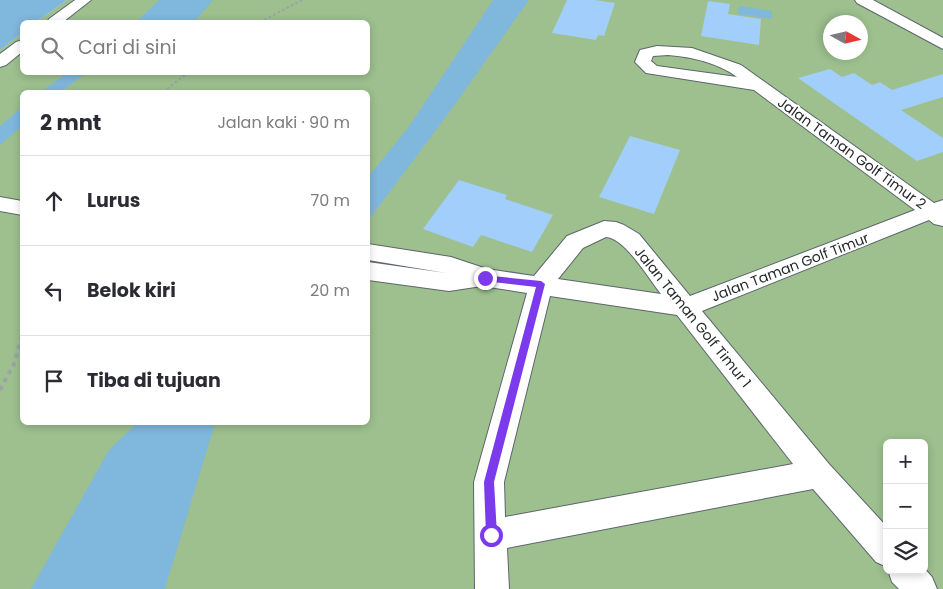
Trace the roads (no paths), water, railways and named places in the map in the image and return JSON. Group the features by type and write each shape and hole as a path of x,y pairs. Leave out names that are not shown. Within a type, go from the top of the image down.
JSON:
{"street":[{"path":"57,20 84,0"},
{"path":"862,0 943,44"},
{"path":"0,62 20,47"},
{"name":"Jalan Taman Golf Timur 2","path":"761,86 652,70 643,62 646,53 659,50 708,56 735,68 761,86 939,213"},
{"path":"0,204 20,208"},
{"name":"Jalan Taman Golf Timur","path":"687,307 939,213"},
{"name":"Jalan Taman Golf Timur 1","path":"492,589 489,482 541,284 575,242 604,229 616,230 631,240 687,307 819,474 883,546"},
{"path":"370,258 449,282 485,278 541,284 687,307"},
{"path":"491,535 819,474"},
{"path":"907,574 920,589"}],"water":[{"path":"0,0 67,0 39,20 20,20 20,35 0,50"},
{"path":"159,0 213,0 196,20 138,20"},
{"path":"493,0 529,0 448,114 370,218 370,175 408,128"},
{"path":"739,6 772,11 772,19 738,14"},
{"path":"64,75 83,75 64,90 44,90"},
{"path":"20,109 20,128 0,145 0,126"},
{"path":"135,425 214,425 165,589 31,589 109,450"}]}
